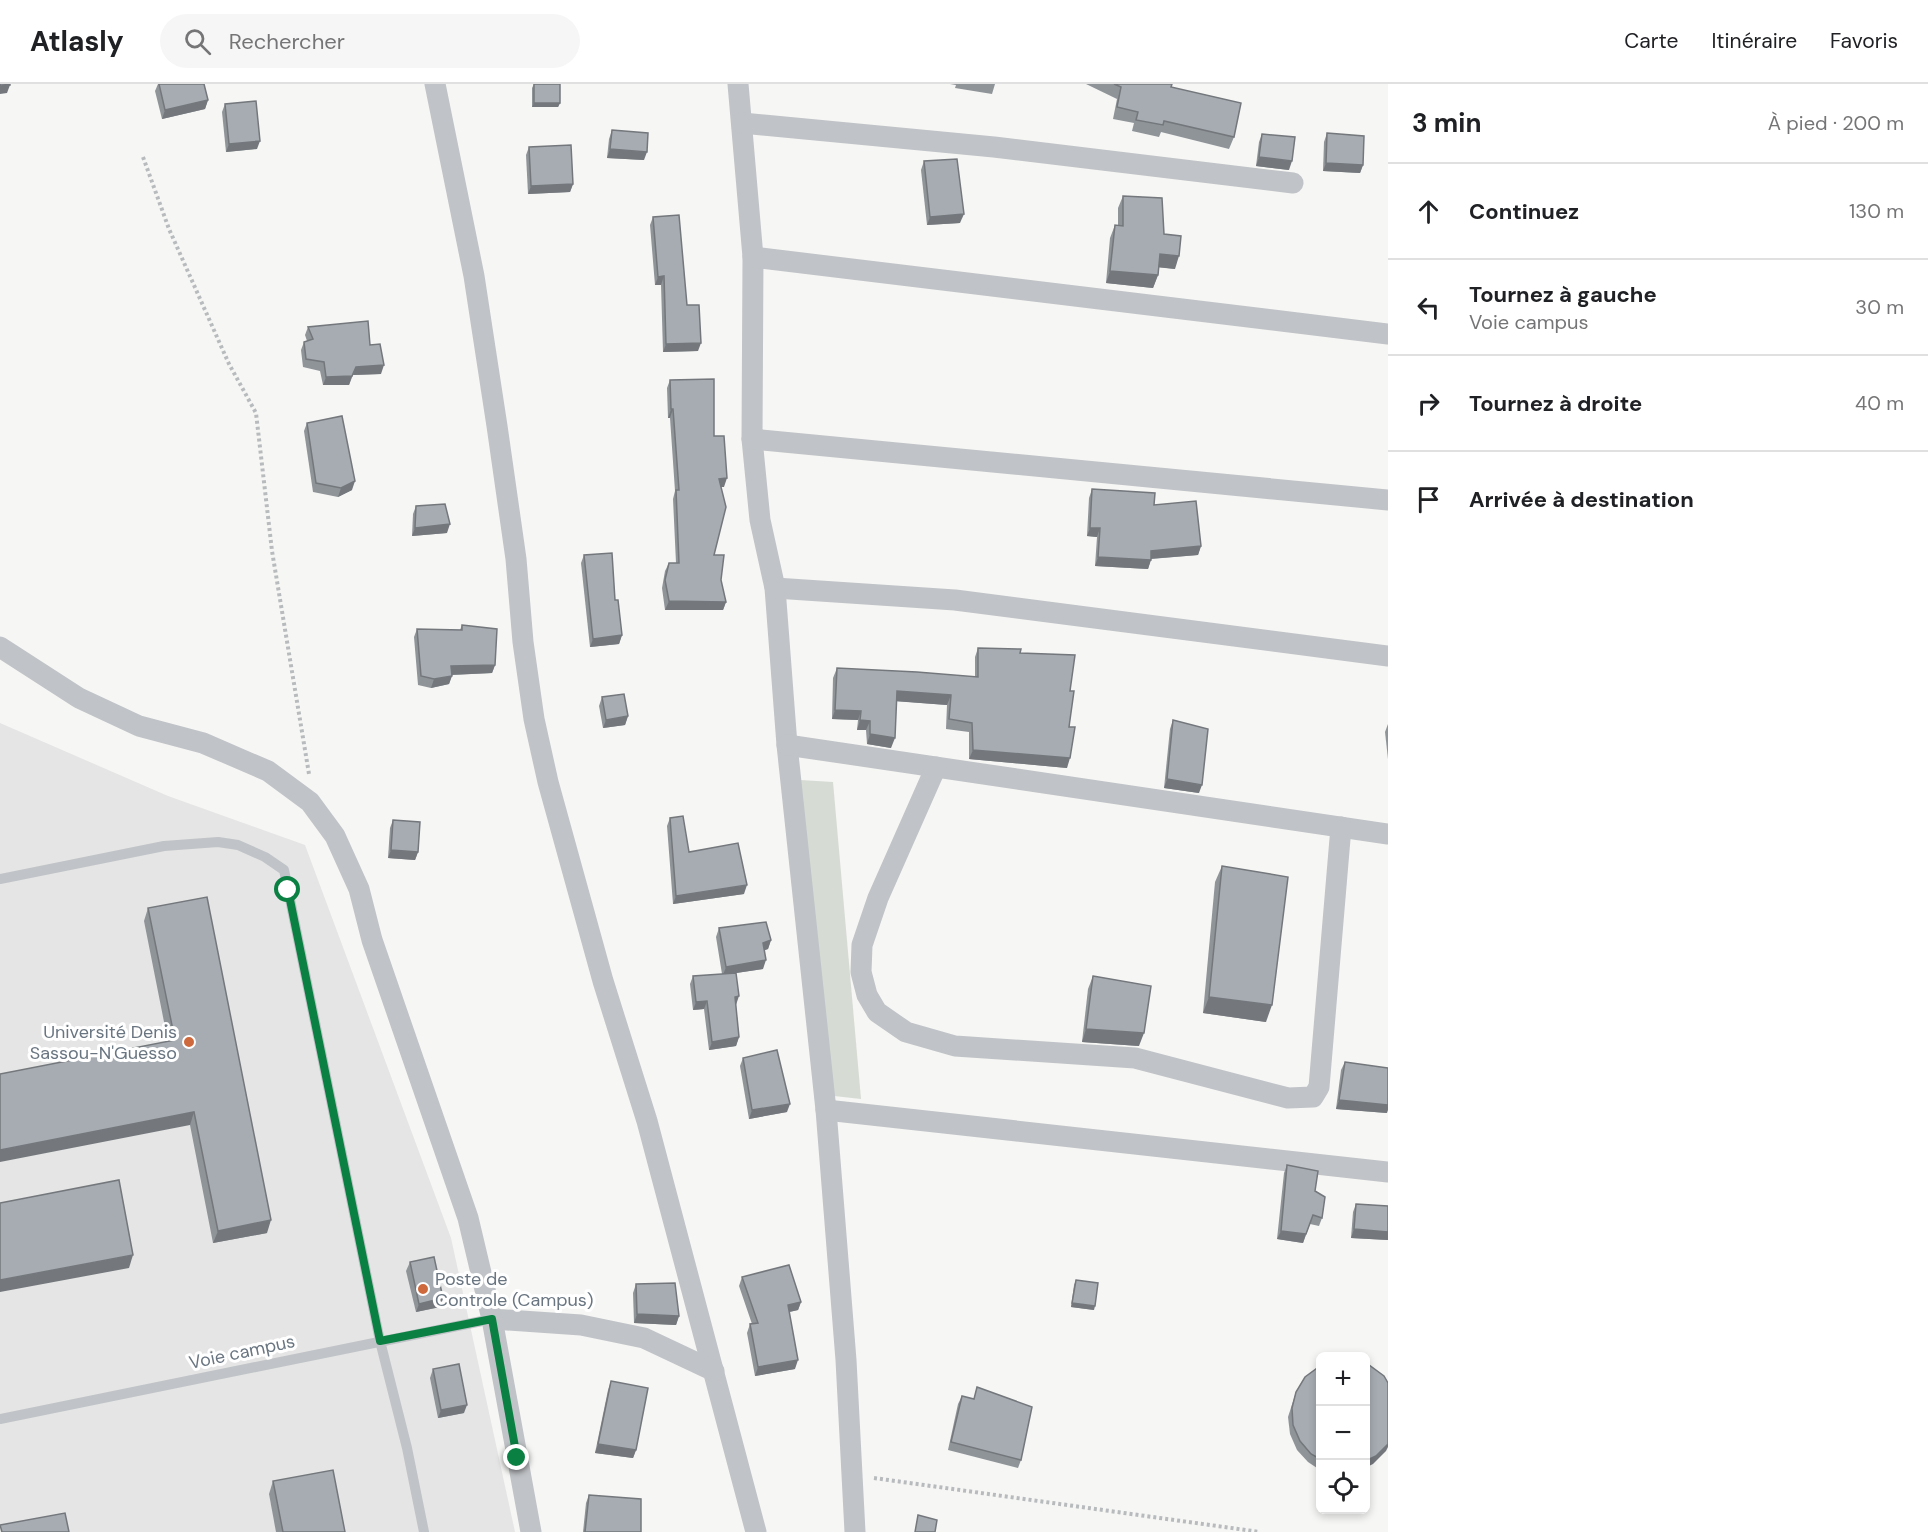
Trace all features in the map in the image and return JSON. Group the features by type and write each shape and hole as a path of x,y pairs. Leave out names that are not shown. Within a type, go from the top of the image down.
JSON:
{"street":[{"path":"435,84 479,310 516,559 523,642 534,719 548,782 603,981 647,1121 756,1532"},
{"path":"738,84 753,257 752,439 760,520 775,588 787,745 826,1110 853,1475 855,1532"},
{"path":"742,123 994,147 1293,183"},
{"path":"753,257 1388,334"},
{"path":"752,439 1388,500"},
{"path":"775,588 955,600 1388,656"},
{"path":"0,647 79,698 138,726 203,743 268,771 310,802 335,836 359,889 372,940 468,1218 492,1319 531,1532"},
{"path":"787,745 1388,834"},
{"path":"936,767 878,898 862,945 861,972 867,995 877,1012 906,1032 955,1046 1135,1058 1288,1098 1313,1097 1319,1087 1341,827"},
{"path":"826,1110 1388,1172"},
{"path":"492,1319 580,1325 644,1338 714,1371"}],"lane":[{"path":"0,879 164,846 218,842 238,845 266,857 284,870 380,1341 407,1448 424,1532"},
{"name":"Voie campus","path":"0,1419 492,1319"}],"path":[{"path":"143,157 169,229 229,364 256,412 272,551 316,810"},
{"path":"853,1475 1260,1532"}],"shaded area":[{"name":"Université Denis Sassou-N'Guesso","path":"0,723 168,796 305,845 451,1238 515,1532 0,1532"},
{"path":"800,780 833,782 861,1099 834,1096"}],"building":[{"path":"159,84 204,84 208,100 165,110"},
{"path":"534,84 560,84 560,103 534,103"},
{"path":"1114,84 1172,84 1171,87 1241,103 1234,137 1164,121 1163,125 1136,120 1138,112 1117,107 1121,87"},
{"path":"256,101 260,141 229,144 225,104"},
{"path":"612,130 648,133 647,152 610,149"},
{"path":"1327,133 1364,136 1363,165 1326,163"},
{"path":"1262,134 1295,137 1292,161 1259,157"},
{"path":"571,145 573,184 531,186 529,147"},
{"path":"957,159 964,214 930,217 924,161"},
{"path":"1123,196 1162,198 1164,234 1181,236 1179,256 1160,254 1158,275 1110,271 1115,225 1123,226"},
{"path":"679,215 687,305 699,305 701,343 666,344 664,276 658,277 653,217"},
{"path":"368,321 370,345 380,344 384,365 356,367 352,376 326,377 324,362 306,359 304,342 313,339 308,327"},
{"path":"714,379 714,436 724,436 727,478 719,479 726,507 714,555 724,555 721,580 726,602 669,601 665,580 669,563 679,563 676,490 679,490 670,380"},
{"path":"342,416 355,481 341,488 316,483 307,423"},
{"path":"1092,489 1155,493 1154,505 1196,501 1201,546 1151,551 1151,560 1098,557 1100,528 1090,528"},
{"path":"445,504 450,524 415,528 416,506"},
{"path":"612,553 615,600 618,600 622,635 593,639 584,555"},
{"path":"462,625 497,629 495,665 451,666 452,676 434,679 421,676 417,629 462,630"},
{"path":"978,648 1021,649 1020,653 1075,655 1070,691 1074,691 1069,727 1075,727 1070,758 973,750 972,723 949,719 951,695 897,691 895,738 870,734 870,721 860,720 861,711 835,710 837,668 978,677"},
{"path":"624,694 628,716 606,720 602,697"},
{"path":"1173,720 1208,729 1202,785 1167,779"},
{"path":"683,816 689,852 738,843 747,885 676,896 670,818"},
{"path":"393,820 420,822 418,852 391,850"},
{"path":"1222,866 1288,877 1272,1005 1209,997"},
{"path":"207,897 271,1220 218,1231 194,1112 0,1150 0,1074 175,1040 148,908"},
{"path":"766,922 771,940 763,943 766,960 726,967 719,928"},
{"path":"736,973 739,996 735,997 739,1037 712,1042 707,1001 696,1002 693,976"},
{"path":"1093,976 1151,986 1144,1033 1086,1029"},
{"path":"777,1050 790,1104 752,1110 743,1058"},
{"path":"1345,1062 1388,1068 1388,1105 1339,1100"},
{"path":"1287,1165 1318,1171 1315,1191 1325,1197 1322,1218 1313,1215 1306,1234 1281,1231"},
{"path":"119,1180 133,1255 0,1280 0,1203"},
{"path":"1356,1204 1388,1206 1388,1232 1354,1229"},
{"name":"Poste de Controle (Campus)","path":"434,1257 443,1298 419,1304 410,1262"},
{"path":"789,1265 801,1302 788,1305 798,1360 758,1367 750,1324 758,1323 742,1277"},
{"path":"1076,1280 1098,1283 1095,1306 1072,1303"},
{"path":"675,1283 679,1316 637,1314 636,1284"},
{"path":"459,1364 467,1405 441,1410 433,1369"},
{"path":"1370,1366 1384,1376 1388,1383 1388,1444 1370,1459"},
{"path":"1316,1369 1316,1457 1300,1441 1293,1425 1292,1408 1296,1392 1305,1377"},
{"path":"611,1381 648,1388 636,1450 598,1444"},
{"path":"977,1387 1032,1407 1021,1460 951,1442 962,1396 974,1399"},
{"path":"333,1470 345,1532 283,1532 273,1481"},
{"path":"589,1495 641,1499 641,1532 585,1532"},
{"path":"65,1513 69,1532 2,1532 0,1525"},
{"path":"918,1515 937,1520 935,1532 915,1532"}],"place":[{"name":"Université Denis Sassou-N'Guesso","path":"189,1042"},
{"name":"Poste de Controle (Campus)","path":"423,1289"}],"route":[{"path":"288,890 380,1341 492,1319 517,1458"}]}
